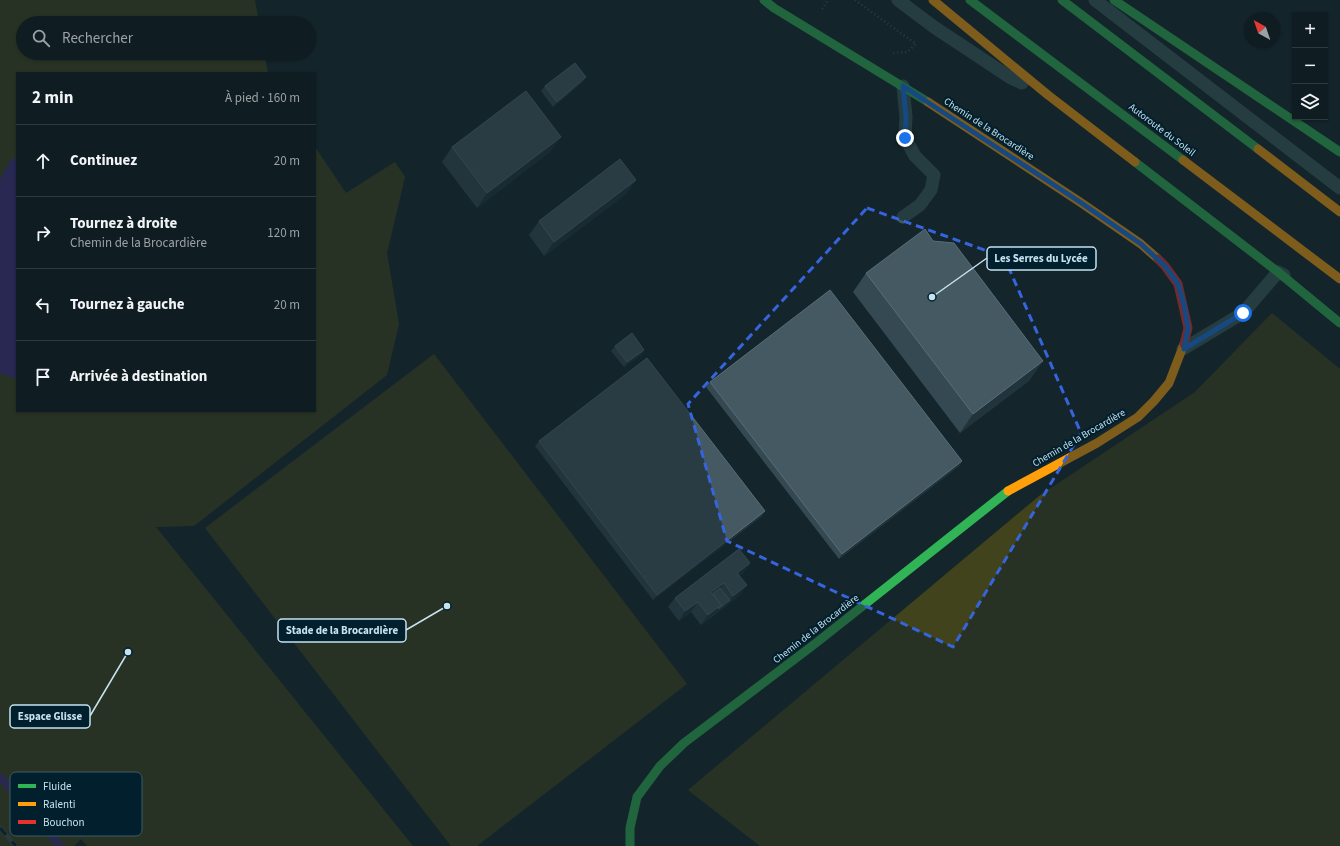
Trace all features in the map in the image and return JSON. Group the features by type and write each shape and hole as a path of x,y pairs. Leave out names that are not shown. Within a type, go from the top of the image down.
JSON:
{"main road":[{"name":"Chemin de la Brocardière","path":"630,846 630,828 637,797 660,766 684,743 816,643 1008,490 1097,443 1138,417 1169,383 1184,349 1188,328 1178,284 1165,266 1141,244 1074,198 903,86 774,8 764,0"},
{"path":"933,0 1048,95 1278,272 1340,323"},
{"name":"Autoroute du Soleil","path":"970,0 1340,279"},
{"path":"1062,0 1340,212"},
{"path":"1114,0 1340,152"}],"lane":[{"path":"898,0 934,27 1011,78 1048,95"},
{"path":"1095,0 1340,188"},
{"path":"903,86 906,117 905,138 915,156 934,175 931,190 920,205 903,217"},
{"path":"1184,349 1243,313 1278,272 1340,310"}],"path":[{"path":"828,0 822,9 828,13"},
{"path":"855,0 916,44 907,52 892,53"}],"highlighted area":[{"path":"867,208 1004,257 1081,433 953,647 727,541 688,404"}],"green space":[{"path":"0,0 255,0 258,16 16,16 16,60 265,60 268,72 16,72 16,412 316,412 316,148 346,193 395,162 405,177 387,253 399,324 387,375 194,526 156,527 413,846 87,846 81,839 74,846 0,846"},
{"path":"1272,313 1340,369 1340,846 760,846 688,790 1039,496 1195,392"},
{"path":"434,354 687,684 477,846 451,846 205,528"}],"shaded area":[{"path":"16,157 16,379 0,373 0,179 12,159"}],"building":[{"path":"575,63 586,77 557,102 545,86"},
{"path":"526,91 561,137 487,193 452,147"},
{"path":"620,159 636,180 554,242 539,221"},
{"path":"925,229 933,241 954,243 1043,361 973,414 866,273"},
{"path":"830,290 962,461 842,554 710,382"},
{"path":"632,333 644,350 627,362 615,346"},
{"path":"647,358 765,511 657,595 539,441"},
{"path":"739,549 750,563 737,573 747,585 733,596 724,583 711,592 721,605 708,615 698,602 685,611 675,598"},
{"path":"720,588 730,600 718,609 721,605 713,593"}],"waterway":[{"path":"0,777 10,788"},
{"path":"51,836 60,846"}],"railway":[{"path":"0,828 16,846"}],"traffic: fast":[{"path":"764,0 774,8 928,102"},
{"path":"970,0 1183,160"},
{"path":"1062,0 1258,149"},
{"path":"1114,0 1340,152"},
{"path":"1135,162 1278,272 1340,323"},
{"path":"630,846 630,828 637,797 660,766 684,743 816,643 1008,491"}],"traffic: slow":[{"path":"933,0 1048,95 1135,162"},
{"path":"928,102 1080,202 1141,244 1158,259"},
{"path":"1258,149 1340,212"},
{"path":"1183,160 1340,279"},
{"path":"1008,491 1097,443 1138,417 1169,383 1184,344"}],"traffic: jam":[{"path":"1158,259 1178,284 1188,328 1184,344"}],"place":[{"name":"Les Serres du Lycée","path":"932,297"},
{"name":"Stade de la Brocardière","path":"447,606"},
{"name":"Espace Glisse","path":"128,652"}],"route":[{"path":"905,138 906,117 903,86 1080,202 1141,244 1165,266 1178,284 1188,328 1184,349 1243,313"}]}
